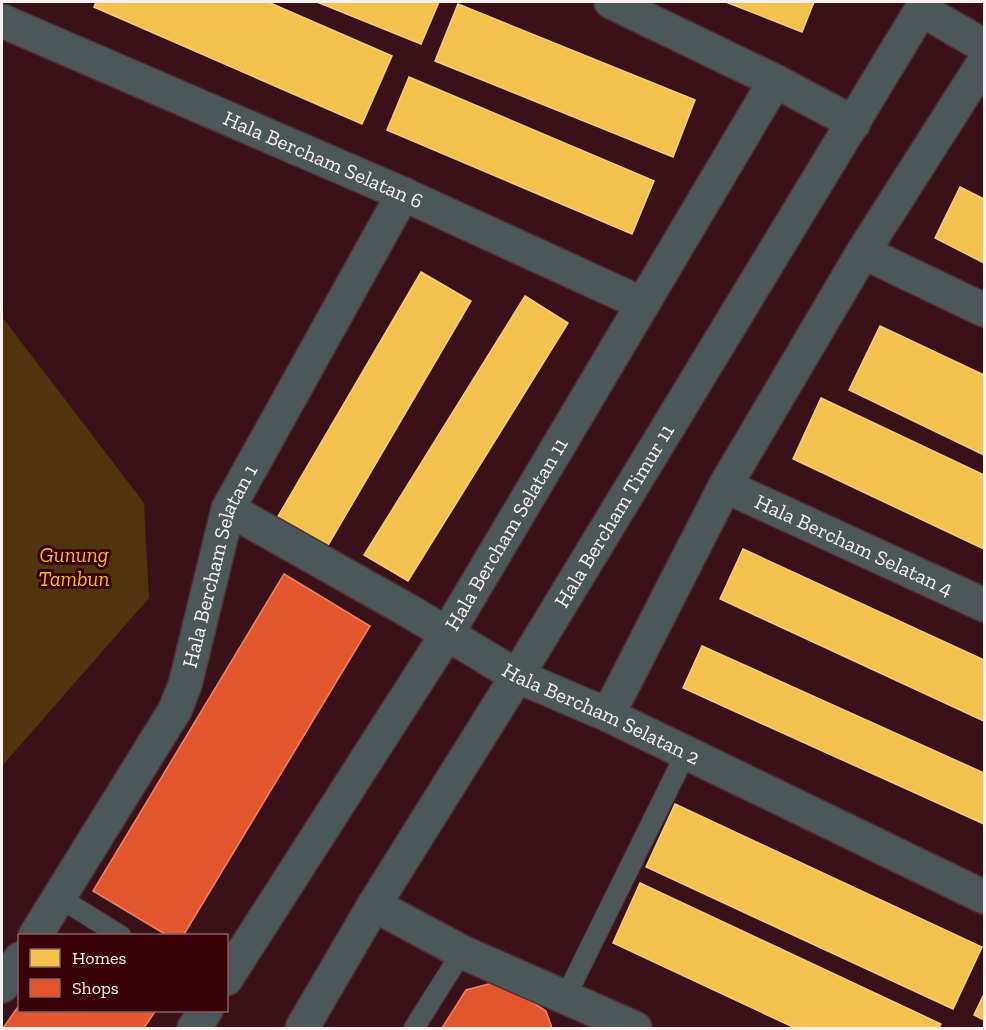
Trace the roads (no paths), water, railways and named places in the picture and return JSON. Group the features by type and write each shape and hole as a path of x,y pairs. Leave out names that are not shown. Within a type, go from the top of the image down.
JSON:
{"street":[{"path":"611,2 775,81 854,123"},
{"path":"924,6 984,46"},
{"name":"Hala Bercham Timur 11","path":"302,1029 374,905 517,676 924,6"},
{"name":"Hala Bercham Selatan 6","path":"2,21 403,194 643,304"},
{"path":"608,715 725,486 863,252 984,62"},
{"name":"Hala Bercham Selatan 11","path":"228,976 447,634 775,81"},
{"name":"Hala Bercham Selatan 1","path":"36,934 175,710 185,686 228,509 403,194"},
{"path":"863,252 984,310"},
{"name":"Hala Bercham Selatan 4","path":"725,486 984,605"},
{"name":"Hala Bercham Selatan 2","path":"228,509 517,676 608,715 984,897"},
{"path":"374,905 462,952 566,996 635,1029"},
{"path":"2,986 18,962"},
{"path":"195,1029 205,1012"}],"lane":[{"path":"566,996 686,753"},
{"path":"60,898 118,934"},
{"path":"414,1029 462,952"}],"park label":[{"name":"Gunung Tambun","path":"74,567"}]}
